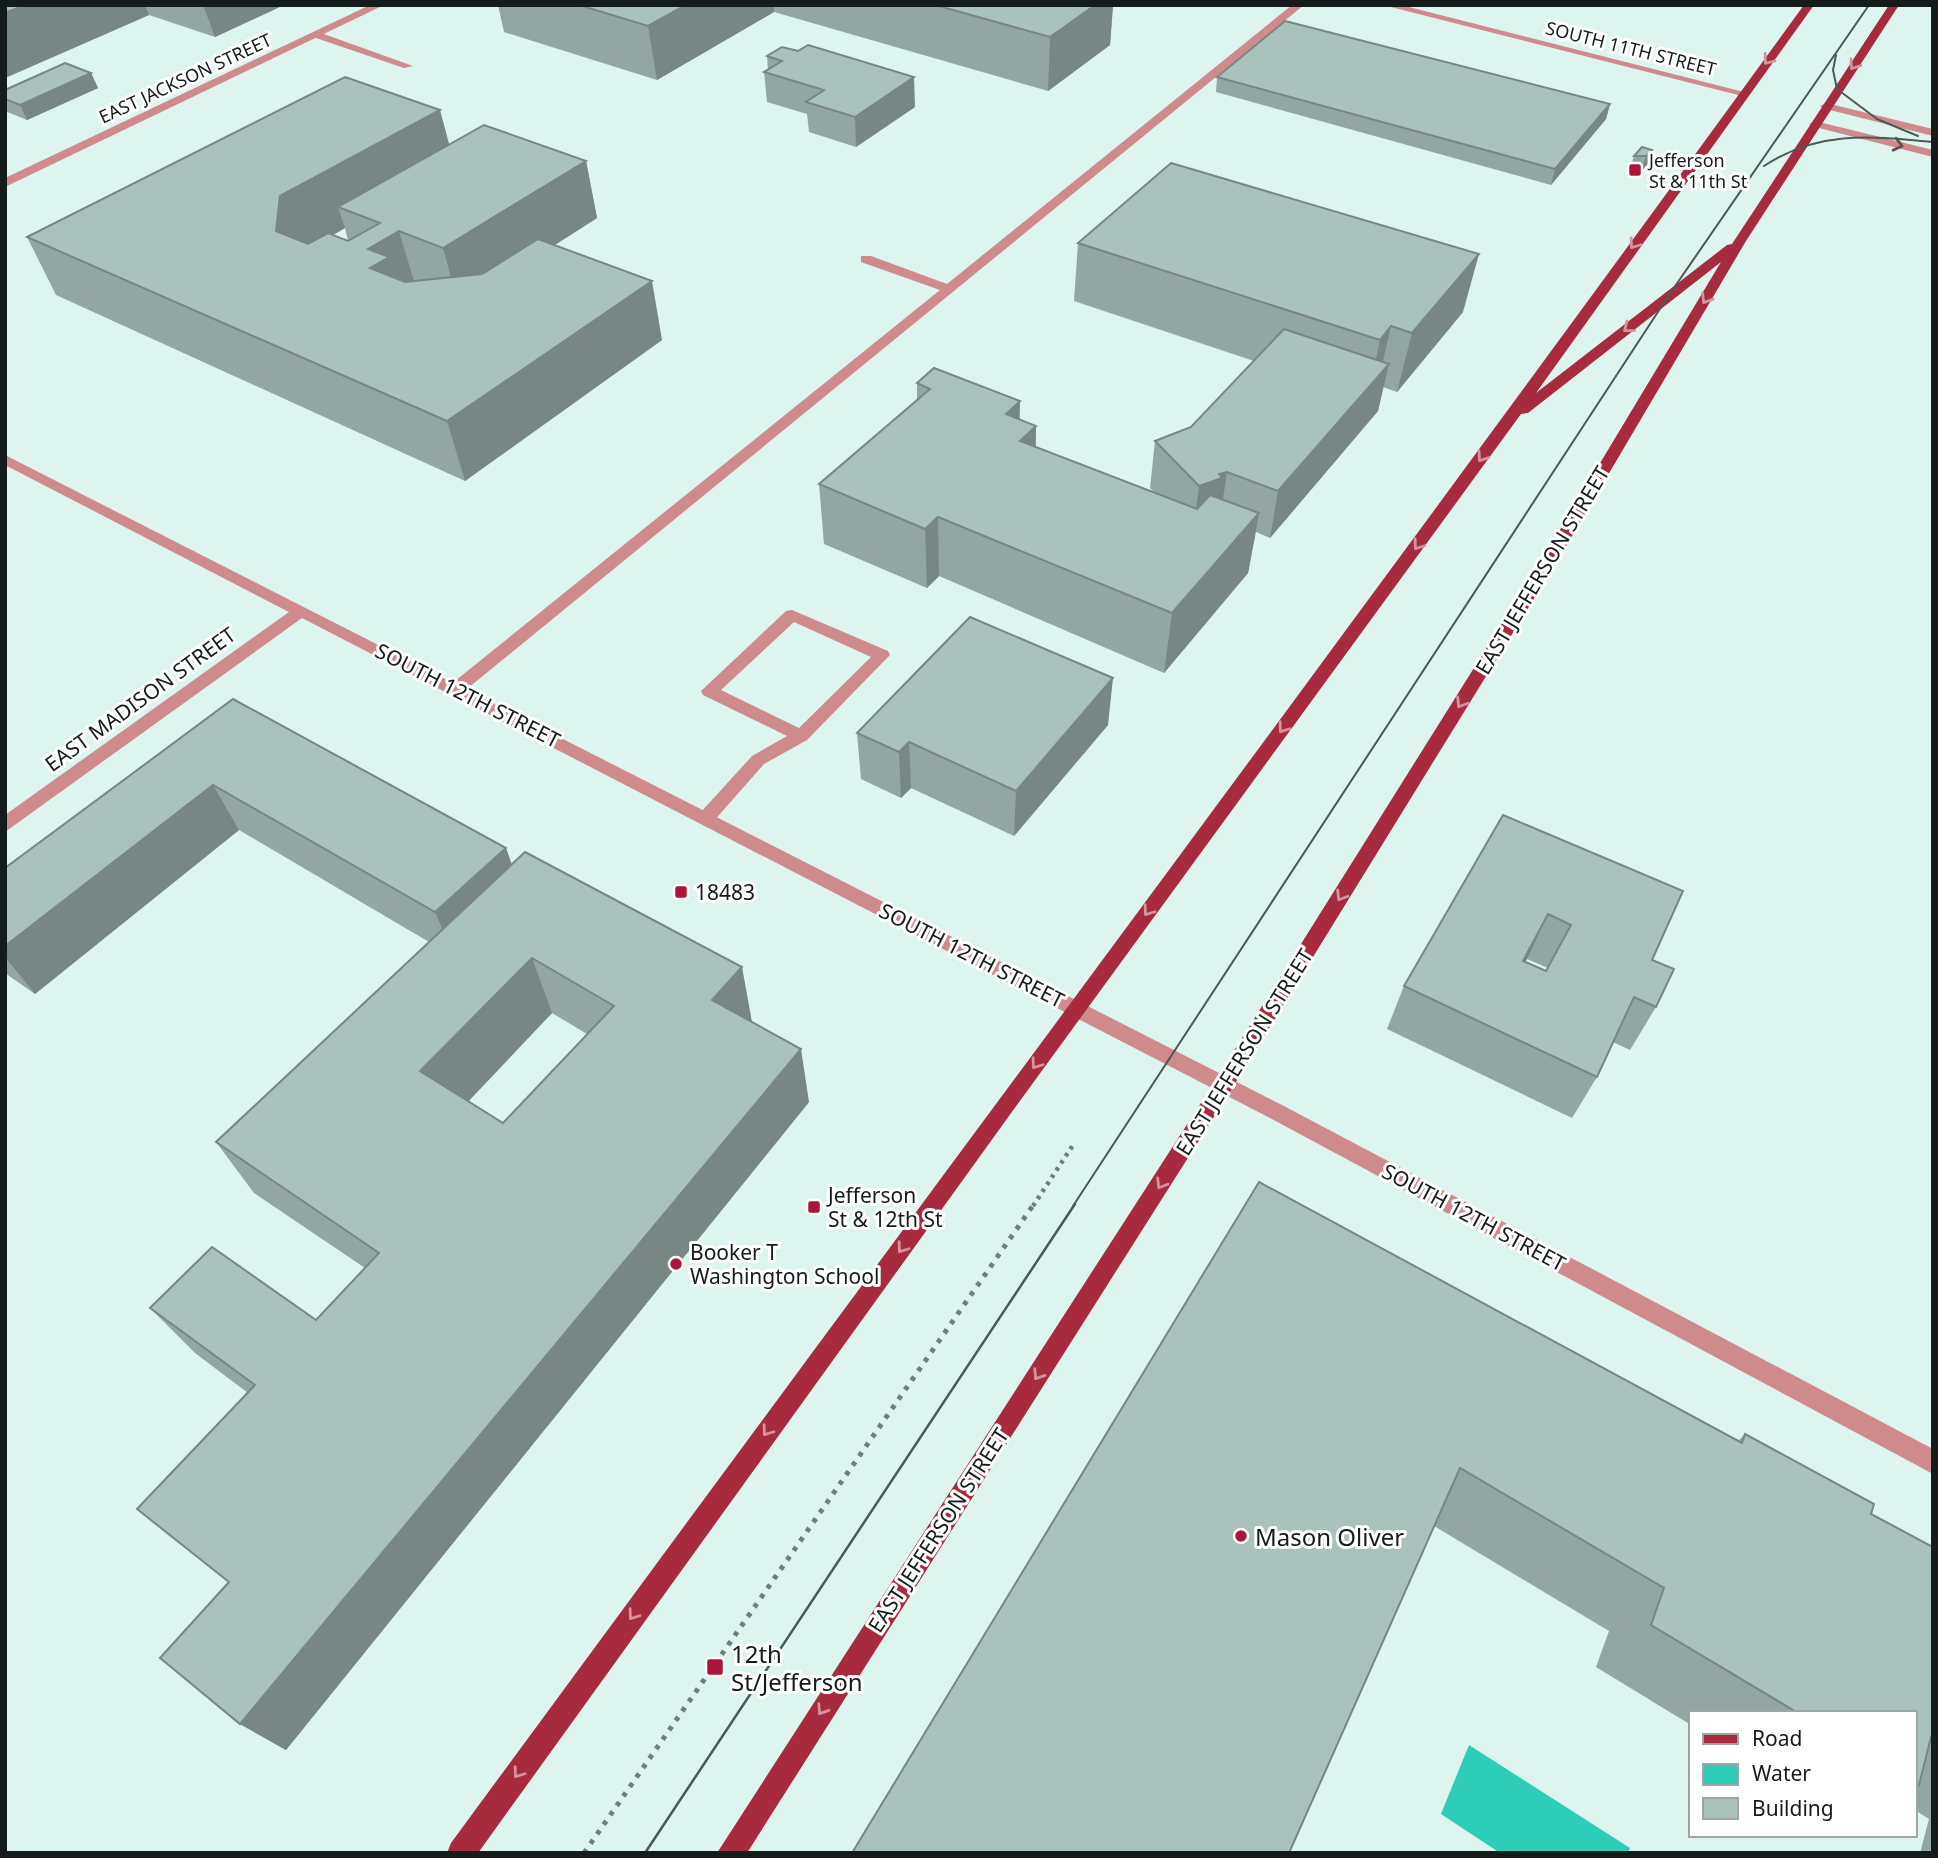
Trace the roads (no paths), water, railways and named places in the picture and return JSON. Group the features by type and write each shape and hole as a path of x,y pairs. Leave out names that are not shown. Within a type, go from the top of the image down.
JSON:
{"main road":[{"name":"EAST JEFFERSON STREET","path":"461,1853 1506,424 1742,93 1809,5"},
{"name":"EAST JEFFERSON STREET","path":"731,1853 1224,1084 1554,553 1740,241 1894,5"},
{"name":"EAST JEFFERSON STREET","path":"1506,424 1740,241"}],"street":[{"name":"EAST JACKSON STREET","path":"5,183 379,5"},
{"path":"456,689 1299,5"},
{"name":"SOUTH 11TH STREET","path":"1388,5 1742,93"},
{"path":"317,35 408,66"},
{"path":"1826,106 1933,133"},
{"path":"1815,124 1933,154"},
{"path":"866,259 950,289"},
{"name":"SOUTH 12TH STREET","path":"7,461 1224,1084 1933,1462"},
{"name":"EAST MADISON STREET","path":"5,825 302,610"},
{"path":"706,818 758,760 801,736 882,655 792,615 709,691 801,736"}],"water":[{"path":"1469,1745 1630,1848 1628,1853 1500,1853 1441,1814"}],"tram line":[{"path":"1073,1206 1669,295 1869,5"},
{"path":"1836,55 1833,70 1837,89 1877,119 1918,136"},
{"path":"1764,166 1804,146 1845,138 1932,142"},
{"path":"645,1853 1075,1204"}],"place":[{"name":"Jefferson St & 11th St","path":"1635,170"},
{"name":"18483","path":"681,892"},
{"name":"Jefferson St & 12th St","path":"814,1207"},
{"name":"Booker T Washington School","path":"676,1264"},
{"name":"Mason Oliver","path":"1241,1536"},
{"name":"12th St/Jefferson","path":"715,1667"}]}
